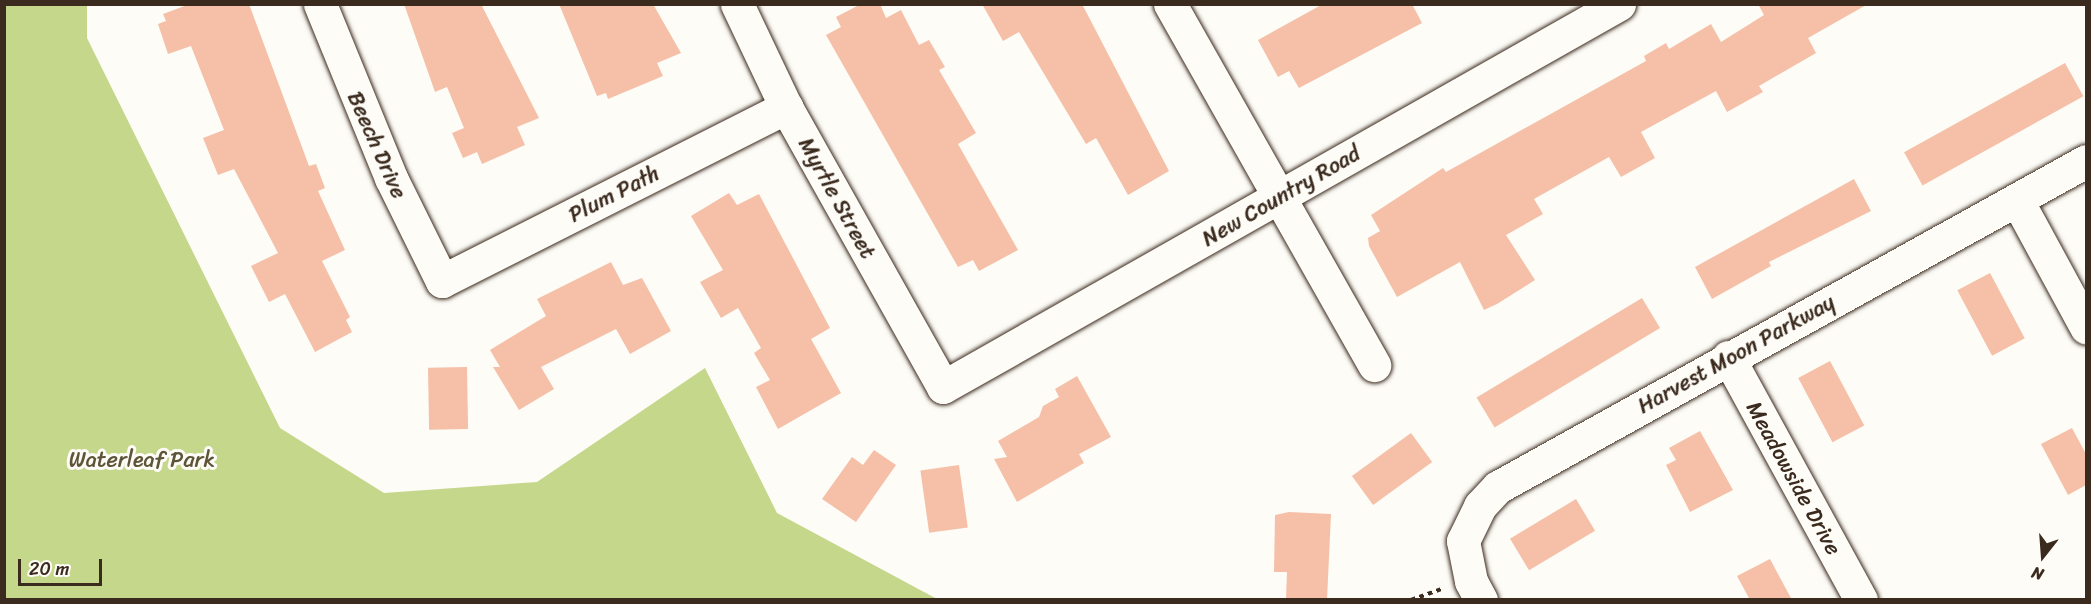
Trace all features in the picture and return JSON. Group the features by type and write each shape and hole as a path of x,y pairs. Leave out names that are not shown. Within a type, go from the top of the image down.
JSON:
{"street":[{"name":"Beech Drive","path":"320,4 391,178 442,281"},
{"name":"Myrtle Street","path":"737,4 786,107 944,387"},
{"path":"1170,4 1374,365"},
{"name":"New Country Road","path":"944,387 1619,4"},
{"name":"Plum Path","path":"442,281 786,107"},
{"name":"Harvest Moon Parkway","path":"1481,600 1471,581 1463,541 1480,506 1498,487 1728,357 2086,161"},
{"path":"2017,200 2086,327"},
{"name":"Meadowside Drive","path":"1728,357 1861,600"}],"green space":[{"name":"Waterleaf Park","path":"4,5 87,5 87,38 280,428 384,493 537,482 705,368 777,513 937,599 5,599"}],"building":[{"path":"190,4 249,4 309,166 316,164 325,188 318,191 345,250 322,261 350,317 346,320 352,332 315,352 285,294 269,302 251,266 278,253 234,169 218,175 203,138 224,130 191,46 168,54 158,24 166,21 163,14"},
{"path":"404,4 481,4 539,118 517,127 525,145 482,164 477,152 463,158 452,133 464,128 447,87 435,92"},
{"path":"559,4 653,4 681,53 657,63 663,76 608,99 606,93 597,96"},
{"path":"861,4 880,4 886,18 901,10 919,45 929,40 945,67 939,70 976,133 958,144 1018,250 979,271 973,260 958,267 826,35 841,27 836,17"},
{"path":"982,4 1082,4 1169,171 1128,195 1096,138 1086,144 1019,32 1003,41"},
{"path":"1323,4 1412,4 1422,23 1299,88 1289,71 1278,77 1258,40"},
{"path":"1758,4 1868,4 1808,38 1816,53 1759,86 1763,92 1727,112 1716,91 1641,132 1655,158 1621,177 1609,157 1534,199 1543,214 1506,235 1535,280 1497,304 1484,310 1460,262 1397,297 1369,246 1368,238 1380,231 1371,215 1443,168 1446,172 1646,61 1644,56 1666,43 1669,49 1711,24 1721,42 1764,15"},
{"path":"2065,63 2083,96 1922,185 1904,152"},
{"path":"1854,179 1871,211 1769,262 1771,266 1712,299 1695,267"},
{"path":"729,193 737,205 759,194 830,328 811,339 841,393 778,429 756,387 770,380 754,353 761,348 738,308 721,318 700,282 723,270 691,216"},
{"path":"611,262 623,285 642,278 671,331 630,354 616,329 541,367 554,389 519,410 493,367 500,367 490,350 546,316 537,299"},
{"path":"1990,273 2025,338 1992,356 1957,290"},
{"path":"1642,298 1660,328 1495,427 1477,397"},
{"path":"1830,361 1864,425 1832,442 1798,378"},
{"path":"467,367 468,429 429,430 428,368"},
{"path":"1077,376 1111,437 1079,454 1084,463 1017,502 994,459 1007,457 998,441 1039,417 1043,406 1059,397 1055,389"},
{"path":"2072,428 2086,454 2086,485 2068,495 2041,444"},
{"path":"1700,431 1733,490 1690,512 1666,465 1676,460 1669,448"},
{"path":"1411,433 1432,462 1373,505 1352,476"},
{"path":"874,450 896,465 856,522 822,499 852,457 863,465"},
{"path":"959,465 968,527 929,533 920,470"},
{"path":"1576,499 1595,531 1529,570 1510,539"},
{"path":"1289,512 1331,514 1327,600 1286,599 1287,572 1274,572 1275,515"},
{"path":"1770,559 1792,600 1750,600 1737,576"}]}
